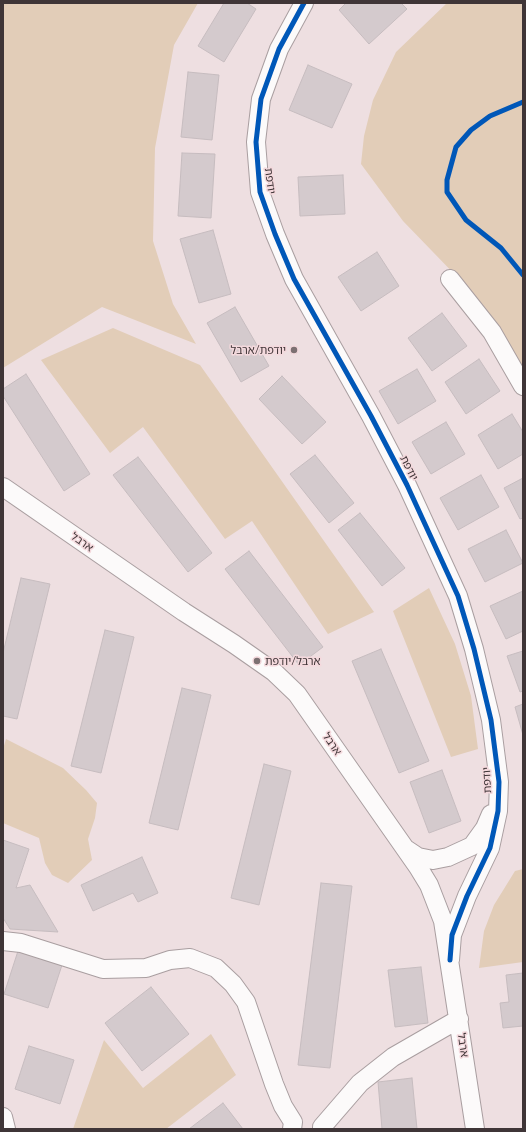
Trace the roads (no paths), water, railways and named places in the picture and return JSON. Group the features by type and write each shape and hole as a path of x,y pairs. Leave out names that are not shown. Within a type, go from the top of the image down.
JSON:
{"street":[{"name":"יודפת","path":"304,3 279,49 261,100 256,142 260,192 275,234 294,279 371,416 407,485 458,596 474,649 491,720 499,782 498,811 490,848 467,896 452,935 450,960"},
{"path":"450,279 492,332 523,386"},
{"name":"ארבל","path":"3,487 274,672 297,694 429,885 443,921 475,1129"},
{"name":"יודפת","path":"404,847 418,857 433,860 448,857 472,846 485,828 498,797"},
{"path":"3,941 21,943 103,969 146,968 170,960 190,958 216,968 233,984 246,1002 274,1084 283,1106 293,1122 292,1129"},
{"path":"297,1129 304,1126 313,1125 323,1128 360,1083 392,1057 459,1019"},
{"path":"3,1116 6,1129"}],"place":[{"name":"יודפת/ארבל","path":"294,350"},
{"name":"ארבל/יודפת","path":"257,661"}]}
